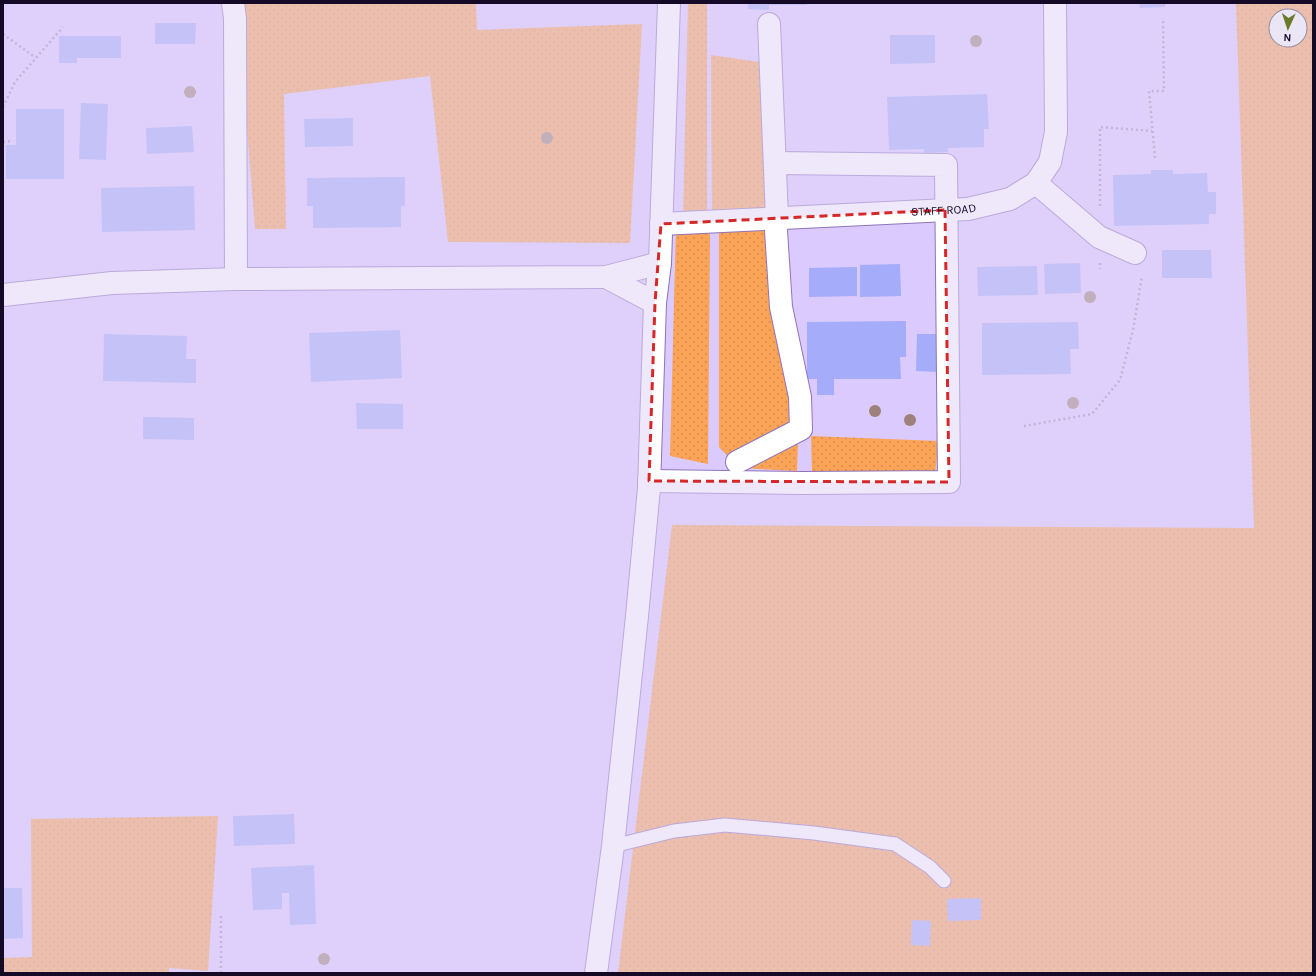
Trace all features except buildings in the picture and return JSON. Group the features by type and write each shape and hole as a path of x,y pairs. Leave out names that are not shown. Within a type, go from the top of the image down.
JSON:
{"street":[{"path":"233,3 235,18 236,279"},
{"path":"596,973 613,846 637,616 649,481 655,303 660,263 669,3"},
{"name":"STAFF ROAD","path":"661,224 968,209 1010,199 1036,183 1050,162 1056,132 1055,3"},
{"path":"737,462 801,429 800,398 782,307 776,231 777,218 769,24"},
{"path":"649,481 803,483 949,482 945,210 946,164 775,163"},
{"path":"1036,183 1100,237 1135,253"},
{"path":"3,295 112,283 236,279 606,277 660,263"},
{"path":"606,277 655,303"}],"lane":[{"path":"613,846 674,831 725,825 814,833 895,844 930,867 944,881"}],"path":[{"path":"1155,158 1149,91 1164,91 1163,18"},
{"path":"3,106 15,82 63,27"},
{"path":"3,34 36,58"},
{"path":"1100,269 1100,127 1152,131"},
{"path":"3,142 11,141"},
{"path":"1024,426 1092,414 1120,380 1133,330 1142,273 1135,253"},
{"path":"221,914 221,973"}],"highlighted area":[{"path":"945,210 949,482 649,481 655,303 661,224"}],"shaded area":[{"path":"3,3 1313,3 1313,973 3,973"},
{"path":"237,3 476,3 477,30 642,24 630,243 448,242 430,76 284,94 286,229 255,229"},
{"path":"688,3 707,3 707,216 683,217"},
{"path":"1236,3 1313,3 1313,973 618,973 672,525 1254,528"},
{"path":"711,55 765,63 772,214 712,216"},
{"path":"772,225 794,426 728,456 719,447 719,231"},
{"path":"676,228 710,234 708,464 670,456"},
{"path":"811,436 939,441 935,473 812,472"},
{"path":"798,438 797,471 739,468"},
{"path":"218,816 208,971 169,968 169,973 3,973 3,958 32,957 31,819"}]}
